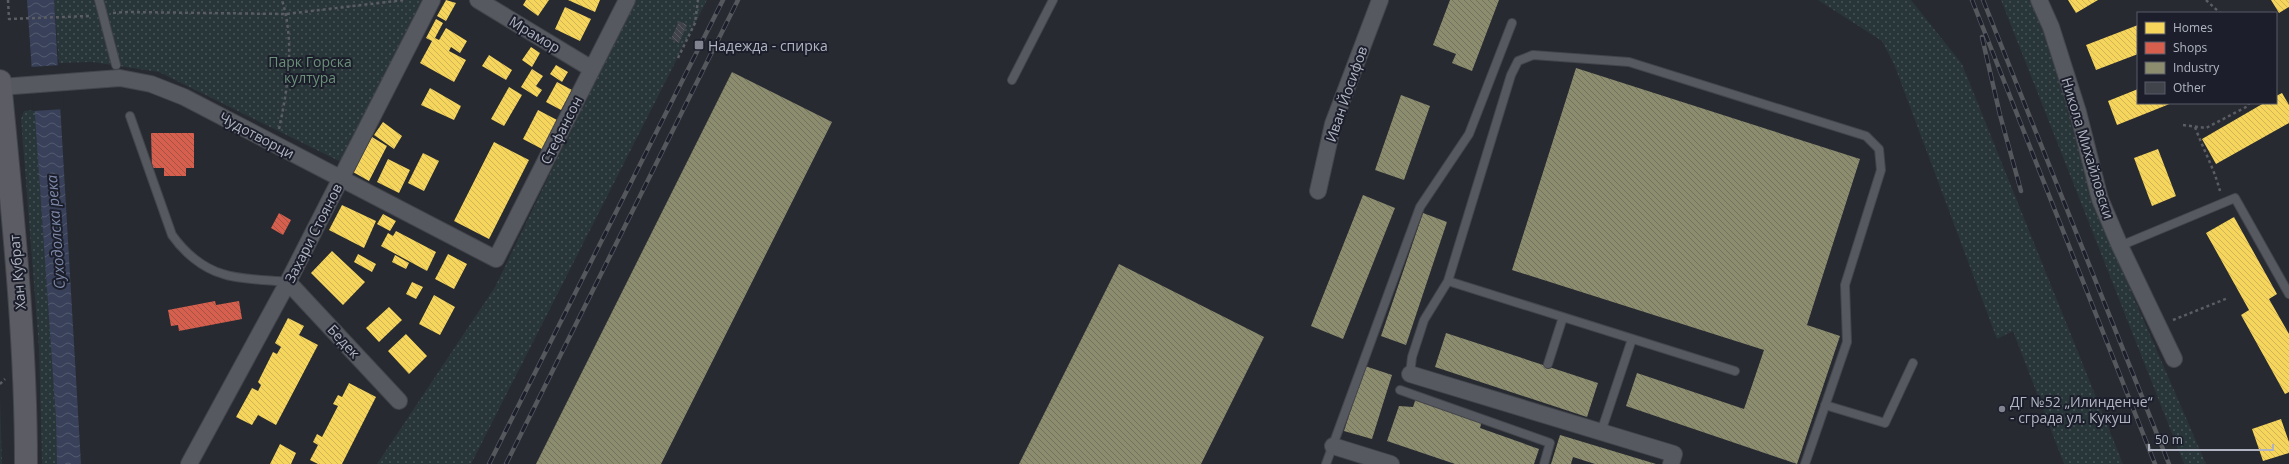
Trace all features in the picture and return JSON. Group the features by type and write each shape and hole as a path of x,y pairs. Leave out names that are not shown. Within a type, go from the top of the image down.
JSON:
{"street":[{"name":"Захари Стоянов","path":"189,464 288,282 432,0"},
{"name":"Мрамор","path":"478,0 592,69"},
{"name":"Стефансон","path":"496,260 627,0"},
{"name":"Иван Йосифов","path":"1318,190 1333,124 1380,0"},
{"name":"Никола Михайловски","path":"2039,0 2051,27 2078,112 2100,200 2120,246 2174,359"},
{"name":"Чудотворци","path":"0,85 23,86 120,78 151,84 184,97 496,260"},
{"name":"Хан Кубрат","path":"0,85 22,336 25,387 26,464"},
{"name":"Бедек","path":"288,282 399,400"},
{"path":"1410,374 1674,454 1671,464"},
{"path":"1333,446 1391,464"}],"lane":[{"path":"99,0 116,65"},
{"path":"1012,80 1053,0"},
{"path":"1326,464 1420,207 1469,134 1512,23"},
{"path":"1410,374 1412,357 1424,320 1448,281 1511,75 1518,61 1533,55 1630,62 1866,136 1879,149 1881,170 1845,285 1847,342 1805,464"},
{"path":"130,116 172,235 190,257 223,274 288,282"},
{"path":"2120,246 2235,198 2289,294"},
{"path":"1448,281 1735,371"},
{"path":"1548,364 1563,317"},
{"path":"1602,432 1632,339"},
{"path":"1825,405 1885,423 1913,363"},
{"path":"1400,390 1550,443 1544,464"}],"path":[{"path":"8,0 9,19 56,18 127,12 286,14 404,0"},
{"path":"276,145 284,108 290,59 286,14 282,0"},
{"path":"678,58 695,23 698,0"},
{"path":"2206,0 2219,12"},
{"path":"2183,125 2206,128 2248,106 2249,104"},
{"path":"2195,127 2204,153 2215,172 2222,203"},
{"path":"2158,326 2228,298"},
{"path":"0,384 5,379"}],"green space":[{"name":"Парк Горска култура","path":"54,0 422,0 341,162 159,72 92,62 59,63"},
{"path":"634,0 707,0 471,464 377,464 495,287"},
{"path":"1818,0 1911,0 1962,64 2123,464 2064,464 2013,331 1997,339 1894,64 1882,41"},
{"path":"2001,0 2031,0 2045,31 2073,122 2122,270 2206,464 2184,464"},
{"path":"35,110 56,419 57,464 42,464 39,348 21,119 24,111"},
{"path":"0,397 2,464 0,464"}],"water":[{"name":"Суходолска река","path":"27,0 54,0 81,464 57,464 56,419"}],"pier":[{"path":"61,65 64,109 33,111 30,67"}],"building: Homes":[{"path":"446,0 456,3 446,21 437,16"},
{"path":"526,0 549,0 538,16 523,5"},
{"path":"568,0 600,0 595,12"},
{"path":"2068,0 2098,0 2076,13"},
{"path":"2271,0 2289,0 2289,7 2279,13"},
{"path":"565,7 591,19 580,41 555,29"},
{"path":"436,19 443,23 435,38 439,40 446,28 467,41 460,53 451,47 449,51 466,60 454,82 420,63 432,41 426,38"},
{"path":"2137,25 2137,54 2096,70 2086,45"},
{"path":"531,47 540,53 532,67 522,60"},
{"path":"489,55 512,70 506,80 482,66"},
{"path":"556,65 568,72 562,82 550,74"},
{"path":"532,69 543,76 536,86 542,90 537,97 521,87"},
{"path":"557,82 572,90 561,110 546,102"},
{"path":"509,87 522,95 504,126 491,119"},
{"path":"430,88 461,106 454,120 421,105"},
{"path":"2137,89 2137,104 2170,104 2117,125 2108,101"},
{"path":"2282,93 2289,105 2289,123 2216,164 2202,139 2262,104 2277,104 2277,96"},
{"path":"538,110 557,120 542,149 523,139"},
{"path":"383,122 402,136 394,149 374,135"},
{"path":"372,137 387,146 369,181 353,172"},
{"path":"494,142 529,160 489,239 454,221"},
{"path":"2158,149 2176,196 2152,206 2134,158"},
{"path":"423,153 439,161 424,191 408,183"},
{"path":"388,159 410,170 399,193 377,182"},
{"path":"342,205 376,221 364,248 329,230"},
{"path":"383,214 396,221 390,231 377,224"},
{"path":"2234,217 2277,294 2269,299 2289,334 2289,392 2285,394 2241,315 2249,310 2206,233"},
{"path":"396,231 436,252 427,271 381,246 388,233 393,236"},
{"path":"332,251 365,282 343,305 311,273"},
{"path":"358,254 376,264 372,272 354,262"},
{"path":"448,254 467,264 454,289 435,279"},
{"path":"395,255 409,263 406,269 392,262"},
{"path":"412,282 423,287 416,299 406,294"},
{"path":"434,295 455,307 440,335 419,324"},
{"path":"389,307 402,320 379,342 366,328"},
{"path":"288,318 304,326 299,335 318,345 276,425 258,415 252,425 236,417 252,388 258,391 261,385 258,382 273,352 277,354 281,347 275,343"},
{"path":"406,334 427,356 409,374 388,351"},
{"path":"349,383 376,397 342,464 318,464 310,460 318,445 313,442 317,434 322,437 338,406 333,404 338,395 342,397"},
{"path":"2281,419 2289,442 2289,453 2263,461 2252,429"},
{"path":"280,444 296,453 291,464 270,464"}],"building: Shops":[{"path":"151,133 194,133 194,168 186,168 186,176 164,176 164,168 152,168"},
{"path":"279,213 291,220 283,235 271,228"},
{"path":"215,301 216,305 239,301 242,319 179,331 178,325 171,326 168,310"}],"building: Industry":[{"path":"1450,0 1499,0 1472,71 1452,63 1456,54 1433,45"},
{"path":"1576,68 1860,159 1807,325 1840,336 1797,464 1626,406 1637,373 1744,409 1764,350 1512,270"},
{"path":"732,72 832,122 661,464 536,464"},
{"path":"1401,95 1430,106 1404,180 1375,170"},
{"path":"1363,195 1395,208 1343,339 1311,326"},
{"path":"1423,213 1447,222 1406,345 1381,336"},
{"path":"1119,264 1264,337 1201,464 1019,464"},
{"path":"1446,333 1598,383 1587,417 1435,367"},
{"path":"1365,366 1392,375 1372,439 1344,431"},
{"path":"1416,398 1482,421 1480,428 1539,449 1534,464 1455,464 1387,441 1399,406 1413,407"},
{"path":"1560,435 1656,464 1595,464 1573,457 1571,464 1551,464"}],"building: Other":[{"path":"679,21 687,25 679,43 671,39"}],"railway":[{"path":"489,464 723,0"},
{"path":"506,464 738,0"},
{"path":"1972,0 2155,464"},
{"path":"1983,0 2169,464"},
{"path":"1982,37 2000,115 2021,191"}],"place":[{"name":"Надежда - спирка","path":"699,45"},
{"name":"ДГ №52 „Илинденче“ - сграда ул. Кукуш","path":"2002,409"}]}
